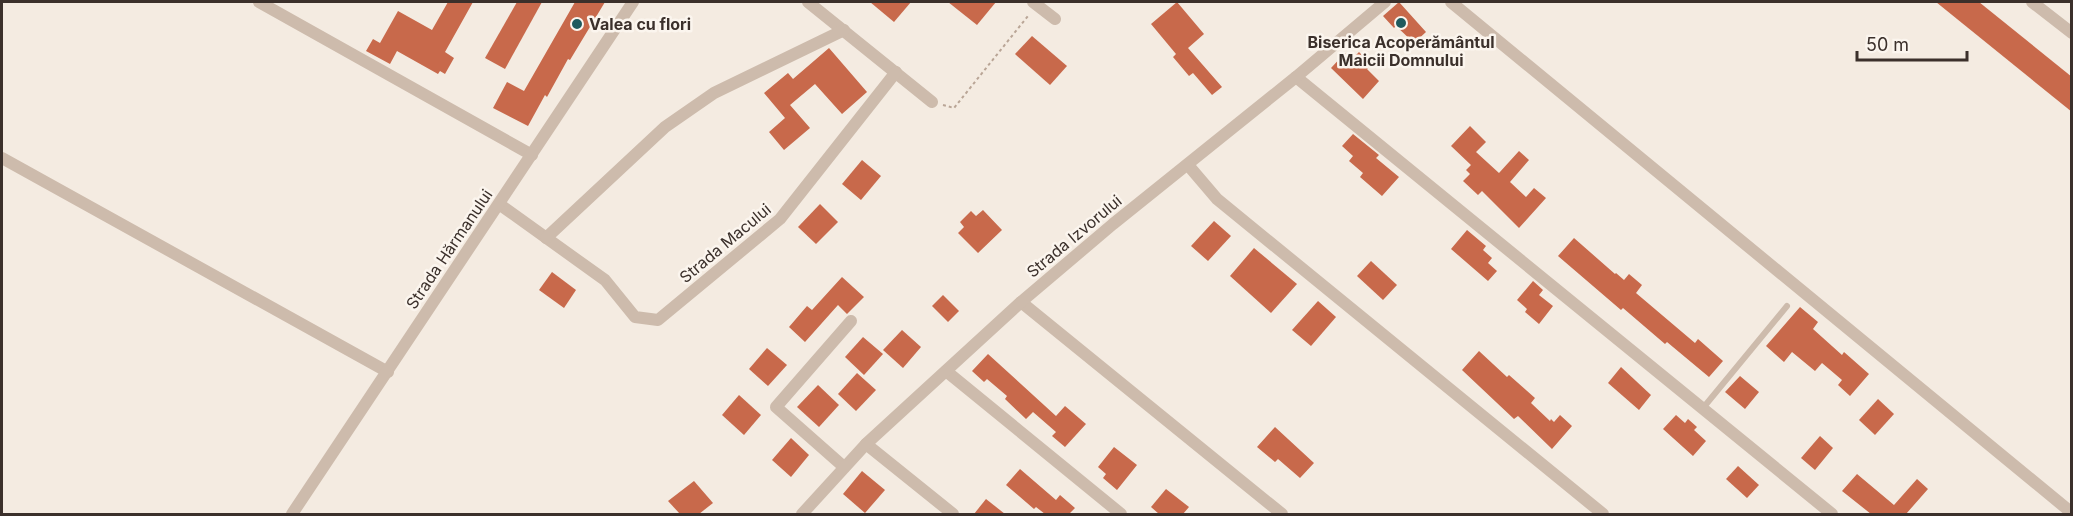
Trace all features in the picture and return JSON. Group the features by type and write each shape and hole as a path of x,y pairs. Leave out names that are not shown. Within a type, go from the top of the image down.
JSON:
{"street":[{"path":"259,2 531,155"},
{"name":"Strada Hărmanului","path":"292,514 633,2"},
{"path":"808,2 932,102"},
{"name":"Strada Izvorului","path":"802,514 866,444 1021,302 1385,2"},
{"path":"1451,2 2072,513"},
{"path":"2032,2 2046,6 2072,33"},
{"path":"1035,3 1055,19"},
{"path":"546,238 665,127 714,93 844,30"},
{"name":"Strada Macului","path":"499,204 605,280 635,317 658,320 780,219 896,72"},
{"path":"1296,77 1832,514"},
{"path":"2,158 388,372"},
{"path":"1188,165 1217,199 1603,514"},
{"path":"1021,302 1282,514"},
{"path":"844,468 776,407 851,321"},
{"path":"946,371 1121,514"},
{"path":"866,444 952,514"}],"lane":[{"path":"1703,408 1787,306"}],"path":[{"path":"932,102 954,108 1035,3"}],"building":[{"path":"448,2 473,2 445,52 454,58 445,74 440,71 438,74 397,51 390,64 366,51 373,39 380,43 398,11 432,30"},
{"path":"517,2 542,2 505,69 485,58"},
{"path":"575,2 605,2 570,60 568,59 547,97 545,95 528,126 493,108 507,82 524,91"},
{"path":"870,2 911,2 894,22"},
{"path":"948,2 996,2 977,25"},
{"path":"1177,2 1204,34 1188,48 1222,87 1212,95 1193,73 1189,76 1173,57 1176,54 1151,24"},
{"path":"1399,2 1426,32 1414,43 1396,26 1394,28 1383,16"},
{"path":"1936,2 1979,2 2072,77 2072,112"},
{"path":"1032,36 1067,66 1050,85 1015,54"},
{"path":"829,48 867,92 842,114 815,84 790,105 810,128 784,150 769,132 785,118 764,93 788,73 793,79"},
{"path":"1359,52 1371,64 1367,69 1379,81 1363,99 1331,68 1345,53 1352,59"},
{"path":"1470,126 1486,142 1476,152 1499,173 1519,151 1529,160 1510,182 1526,197 1534,188 1546,198 1519,228 1482,191 1478,195 1463,181 1470,174 1466,170 1471,165 1451,146"},
{"path":"1353,134 1379,155 1376,158 1399,177 1382,196 1360,177 1363,173 1349,161 1353,156 1342,146"},
{"path":"862,160 881,176 861,200 842,184"},
{"path":"820,204 838,222 816,244 798,227"},
{"path":"983,210 1002,230 978,253 958,233 964,227 960,222 971,211 976,216"},
{"path":"1214,221 1231,236 1208,261 1191,246"},
{"path":"1467,230 1486,246 1483,250 1492,258 1488,263 1497,271 1488,281 1451,249"},
{"path":"1574,238 1624,280 1629,274 1642,285 1636,293 1695,343 1698,339 1723,361 1709,377 1623,308 1621,310 1558,256"},
{"path":"1254,248 1297,284 1271,313 1230,276"},
{"path":"1371,261 1397,285 1383,300 1357,276"},
{"path":"552,272 576,290 564,308 539,290"},
{"path":"842,277 864,297 847,314 838,305 805,342 789,327 807,306 812,310"},
{"path":"1533,281 1543,290 1539,295 1553,306 1539,324 1525,312 1527,309 1517,300"},
{"path":"943,295 959,311 948,322 932,306"},
{"path":"1318,301 1336,317 1311,346 1292,330"},
{"path":"1800,307 1818,322 1813,329 1842,355 1844,352 1869,374 1850,396 1838,385 1842,380 1822,363 1815,371 1792,352 1784,362 1766,346"},
{"path":"902,330 921,347 903,368 883,350"},
{"path":"863,337 883,354 864,375 845,357"},
{"path":"767,348 787,365 768,386 749,369"},
{"path":"1479,351 1507,377 1509,375 1535,398 1531,403 1550,421 1551,419 1554,422 1560,415 1572,426 1552,449 1518,416 1514,419 1462,370"},
{"path":"988,354 1056,416 1065,406 1086,424 1065,447 1052,436 1056,432 1033,412 1026,419 1005,399 1007,396 987,379 984,382 972,371"},
{"path":"1621,367 1651,395 1639,410 1608,383"},
{"path":"857,373 876,390 856,411 838,394"},
{"path":"1740,376 1759,392 1745,409 1725,392"},
{"path":"818,385 839,405 819,427 797,407"},
{"path":"739,395 761,415 744,435 722,415"},
{"path":"1878,399 1894,414 1875,435 1859,420"},
{"path":"1676,415 1685,423 1688,419 1697,427 1694,430 1706,441 1693,456 1663,429"},
{"path":"1275,427 1314,463 1300,478 1278,459 1275,462 1257,447"},
{"path":"1820,436 1833,448 1815,470 1801,458"},
{"path":"791,438 809,455 791,477 772,460"},
{"path":"1114,447 1137,465 1117,490 1103,478 1106,474 1098,467"},
{"path":"1738,466 1759,485 1747,498 1726,479"},
{"path":"1020,469 1056,500 1060,495 1075,508 1069,514 1045,514 1036,507 1034,509 1006,485"},
{"path":"862,471 885,490 865,513 843,494"},
{"path":"1857,474 1894,505 1917,479 1928,489 1906,514 1871,514 1842,491"},
{"path":"694,481 713,503 699,514 680,514 668,501"},
{"path":"1166,489 1189,507 1183,514 1159,514 1151,507"},
{"path":"986,499 1005,514 974,514"}],"place":[{"name":"Biserica Acoperământul Maicii Domnului","path":"1401,23"},
{"name":"Valea cu flori","path":"577,24"}]}
